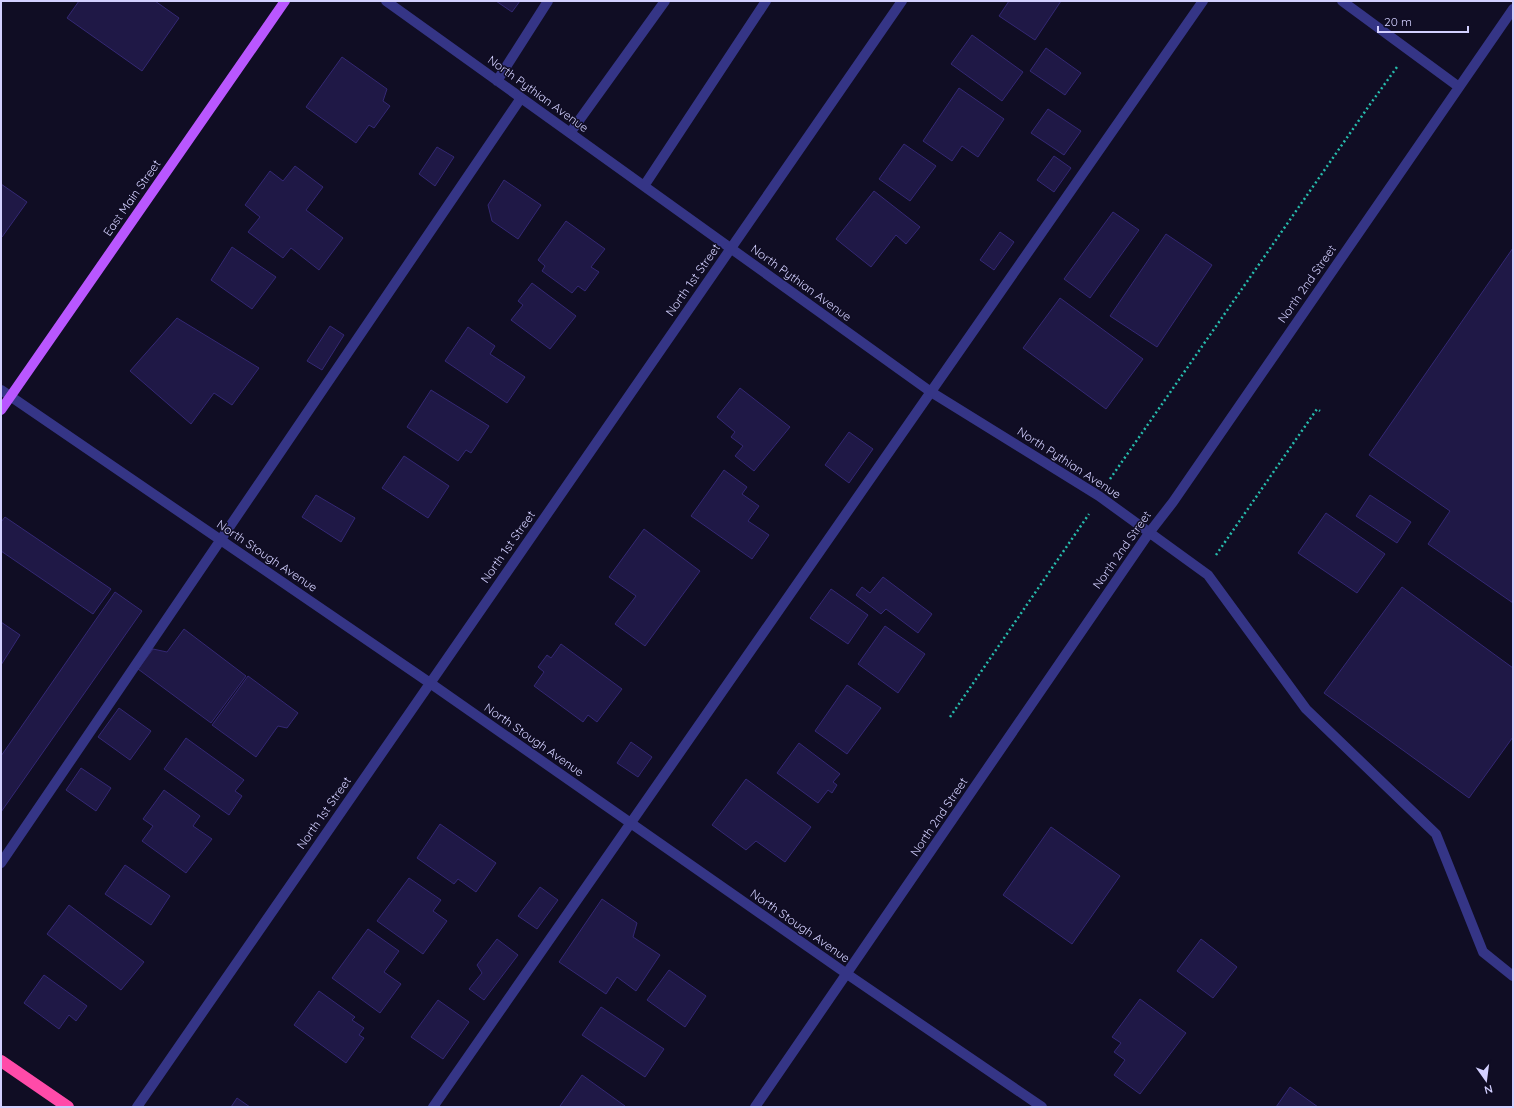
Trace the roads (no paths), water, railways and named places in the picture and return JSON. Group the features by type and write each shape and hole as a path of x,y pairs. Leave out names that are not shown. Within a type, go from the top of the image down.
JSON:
{"highway":[{"path":"1,1061 68,1107"}],"main road":[{"name":"East Main Street","path":"1,410 285,1"}],"street":[{"name":"North Pythian Avenue","path":"386,1 931,392 1099,496 1208,575 1306,709 1436,834 1483,952 1513,976"},
{"path":"497,81 548,1"},
{"path":"570,133 665,1"},
{"path":"644,186 766,1"},
{"path":"433,1107 1203,1"},
{"path":"1342,1 1459,87"},
{"name":"North 1st Street","path":"137,1107 731,248 898,2"},
{"name":"North 2nd Street","path":"755,1107 1149,533 1173,502 1513,9"},
{"path":"1,863 521,98"},
{"name":"North Stough Avenue","path":"1,390 430,683 846,974 1042,1107"}]}
